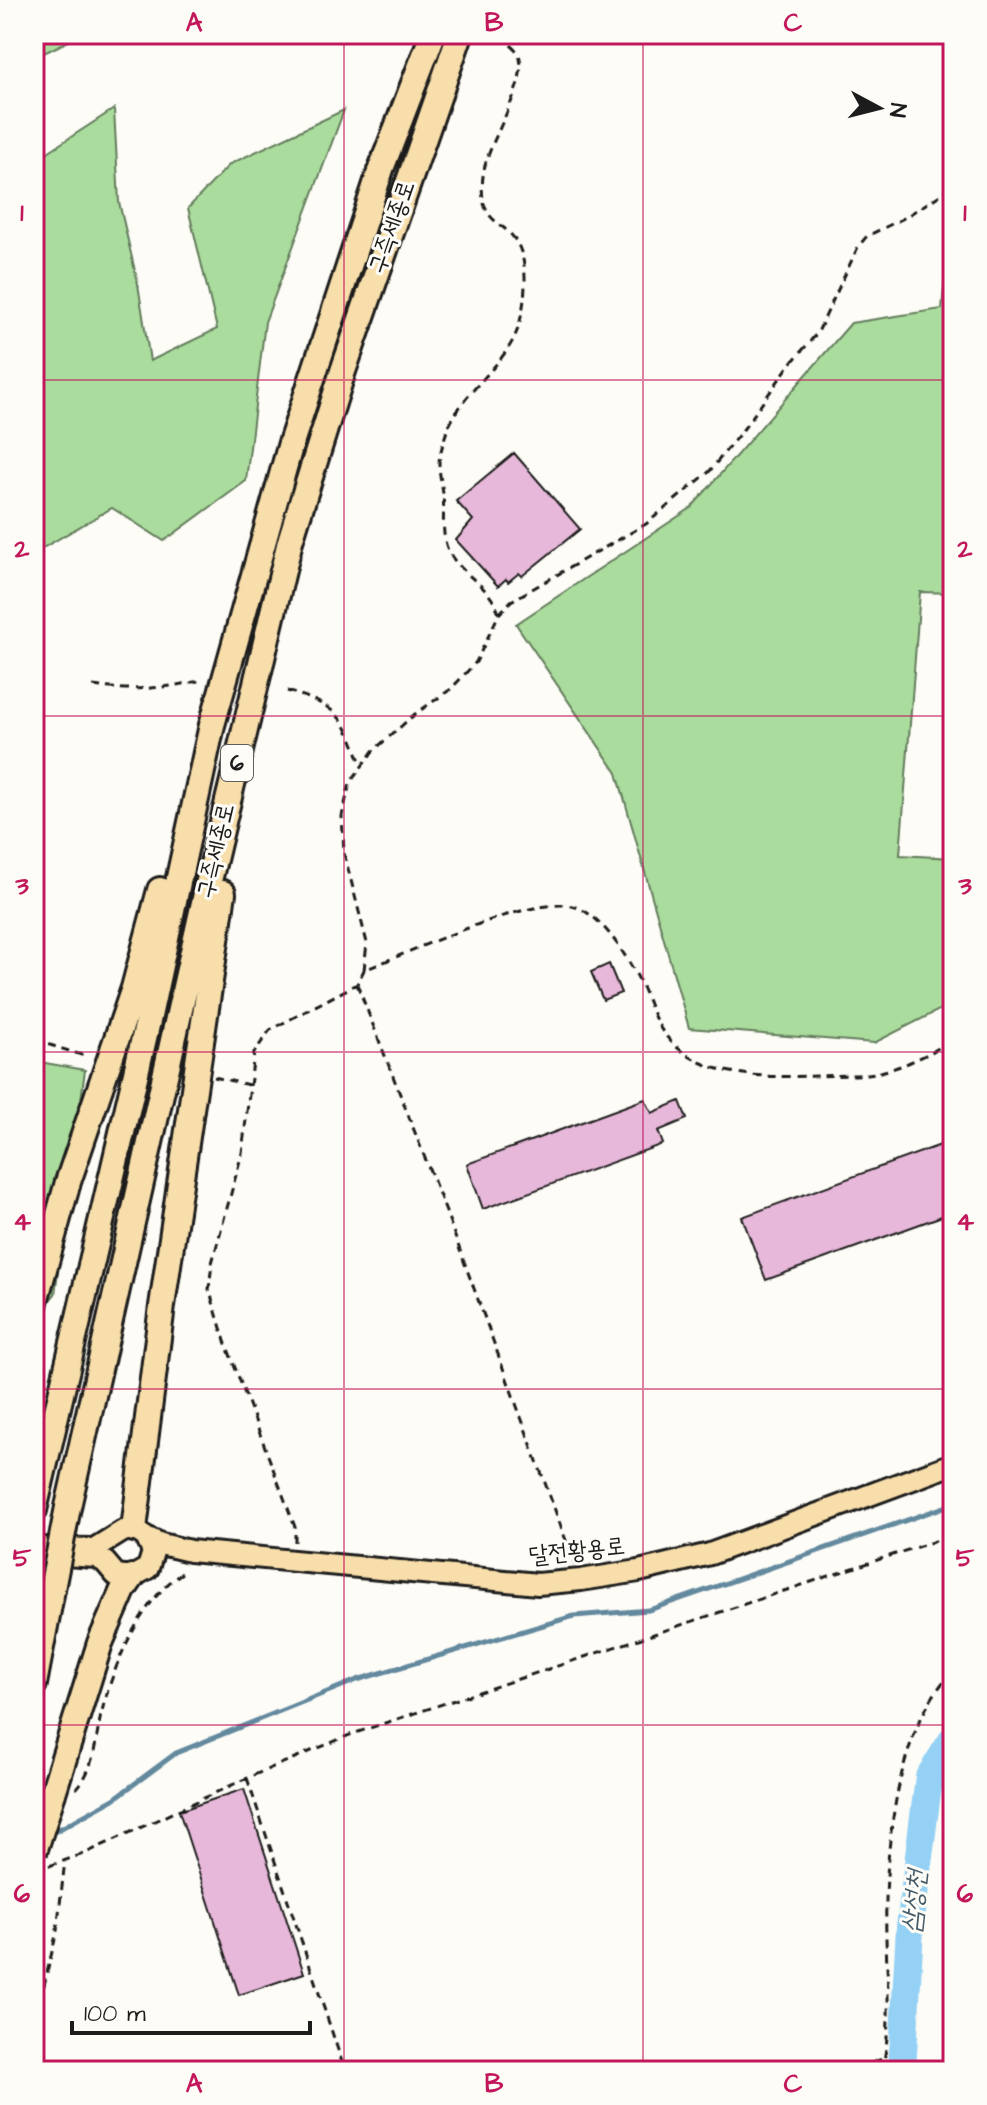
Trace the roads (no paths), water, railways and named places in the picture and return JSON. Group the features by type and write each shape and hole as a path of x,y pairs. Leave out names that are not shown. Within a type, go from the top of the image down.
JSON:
{"highway":[{"name":"구즉세종로","path":"35,1506 148,1021 212,725 291,443 381,169 433,34"},
{"name":"구즉세종로","path":"34,1684 68,1507 290,541 343,371 460,34"},
{"path":"140,1533 162,1306 217,923 272,669 290,541"},
{"path":"34,1305 68,1182 134,988 158,901 185,780 237,637"},
{"path":"39,1860 63,1792 100,1643 123,1590 140,1572"}],"main road":[{"name":"달전황용로","path":"189,1560 294,1559 538,1584 581,1580 639,1571 710,1554 953,1464"},
{"path":"34,1551 94,1549 123,1531 140,1533 189,1560"},
{"path":"140,1533 153,1552 140,1572"},
{"path":"34,1551 96,1557 116,1575 140,1572 161,1556 189,1560"}],"waterway":[{"path":"47,1833 114,1799 176,1753 357,1680 574,1616 649,1610 953,1504"},
{"name":"삼성천","path":"902,2071 910,1927 929,1777 953,1739"}]}
